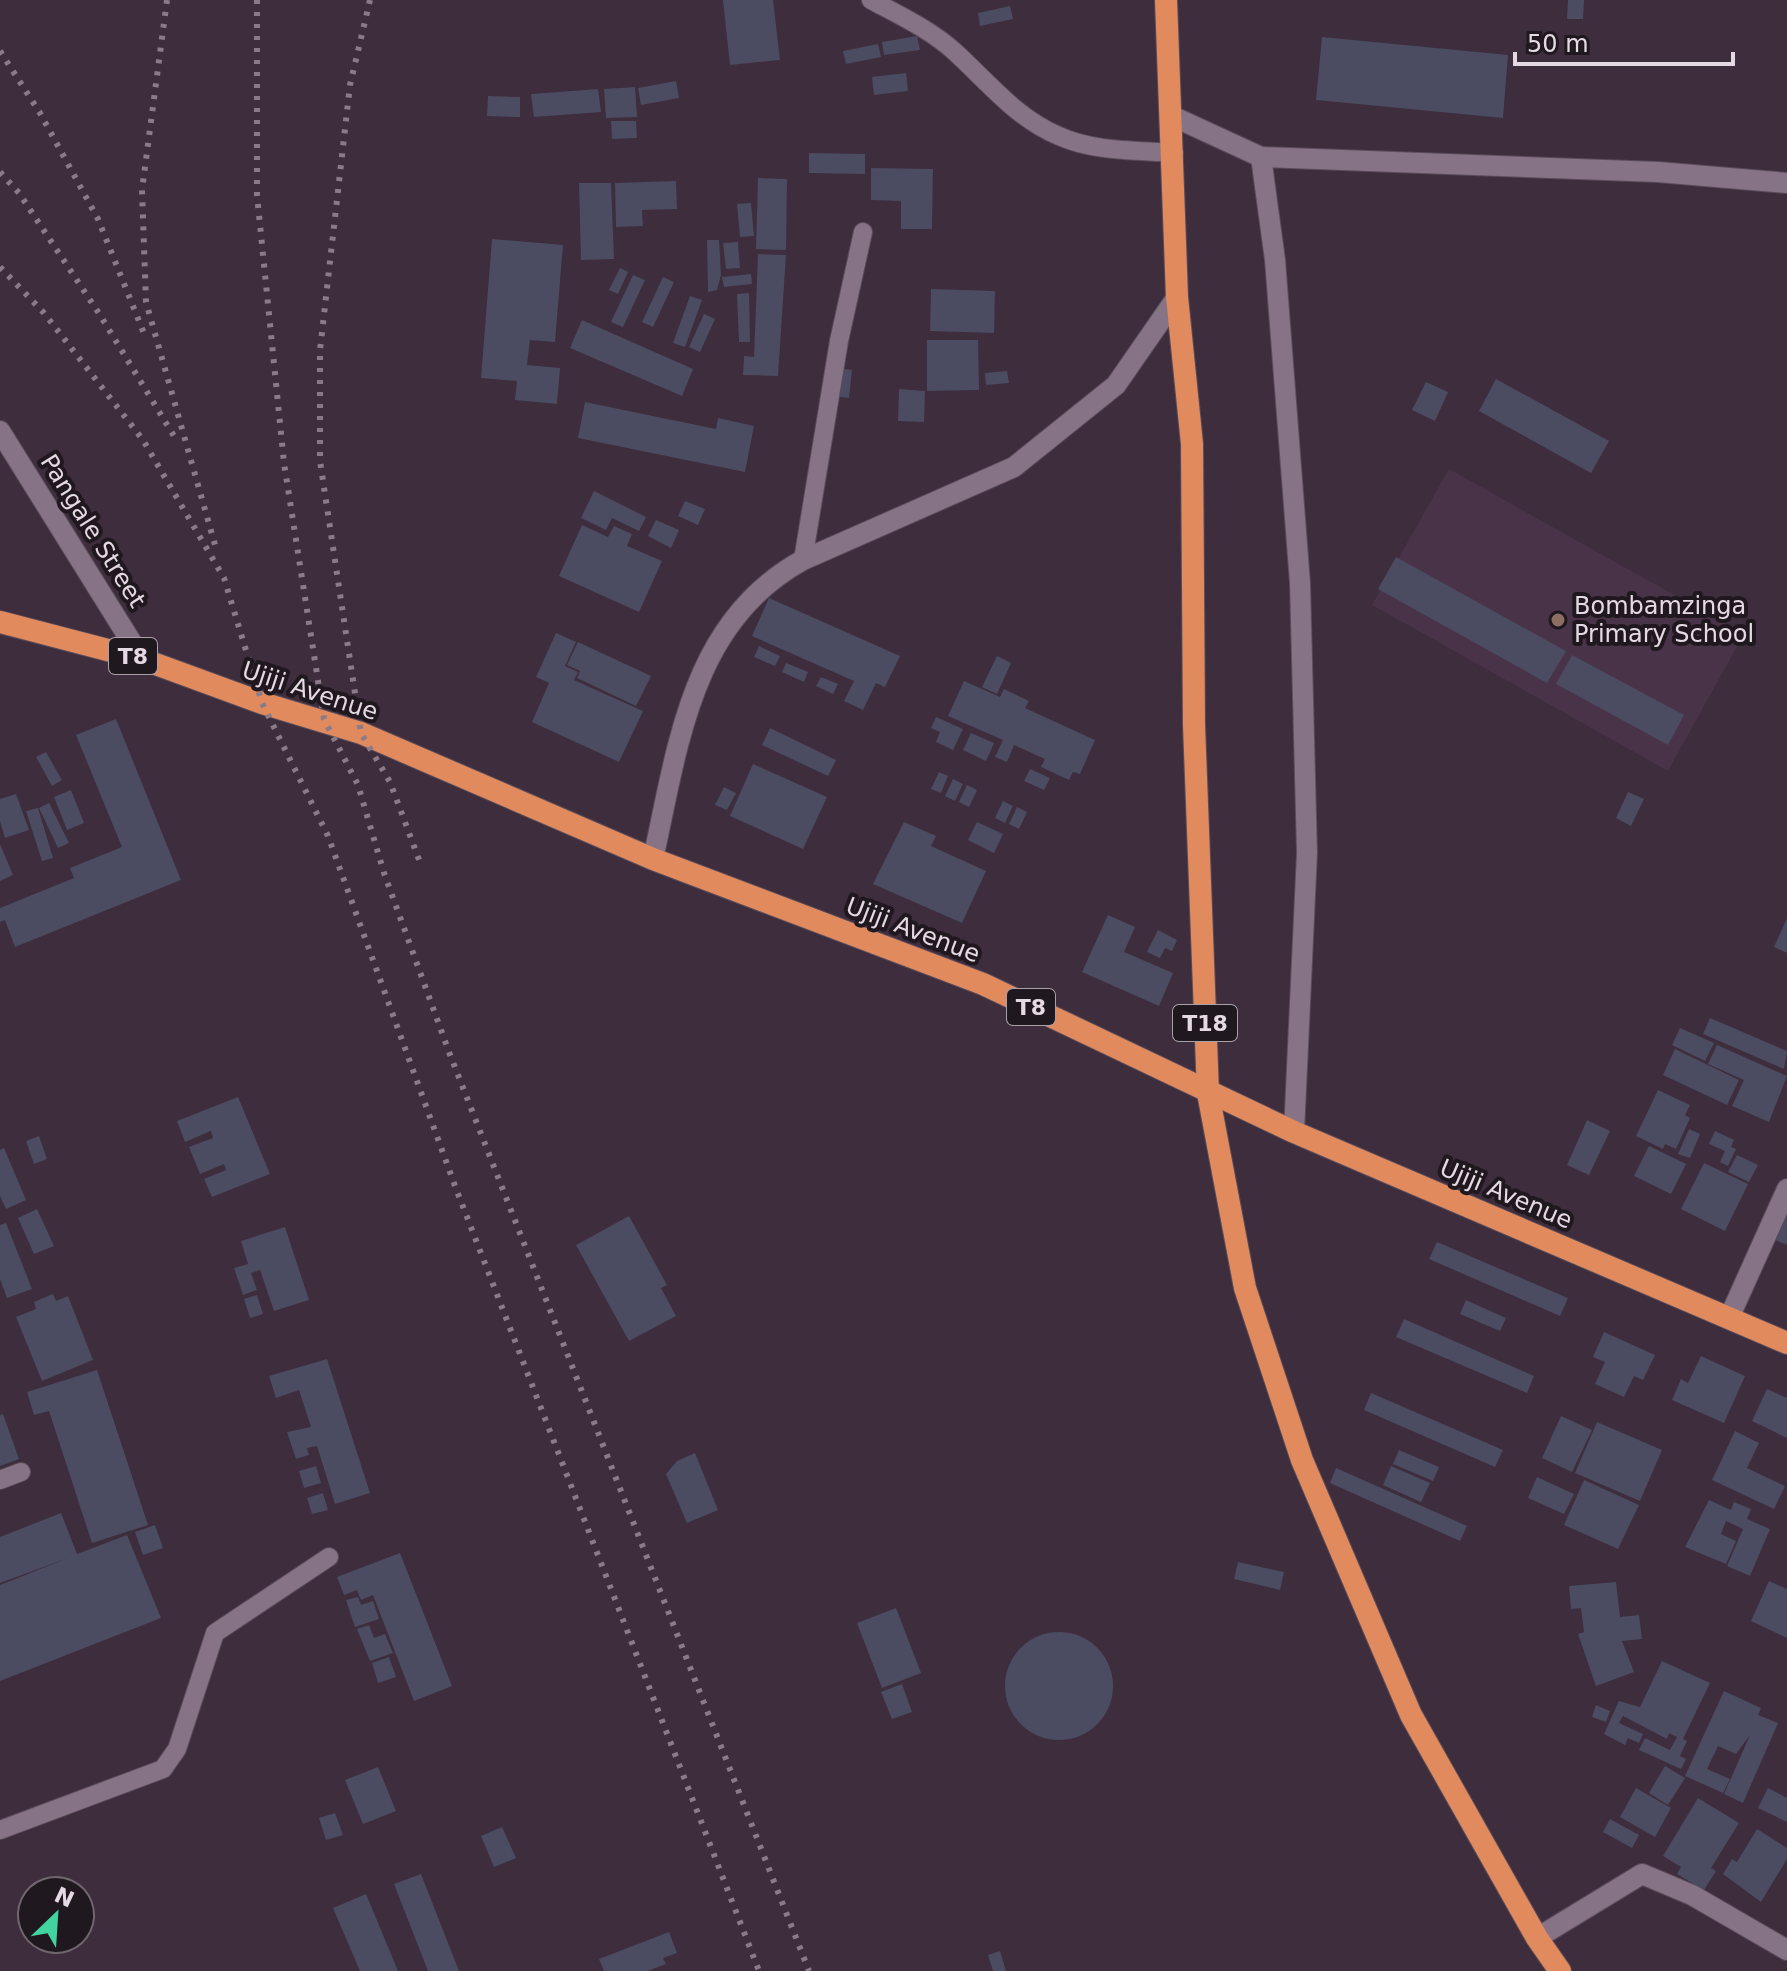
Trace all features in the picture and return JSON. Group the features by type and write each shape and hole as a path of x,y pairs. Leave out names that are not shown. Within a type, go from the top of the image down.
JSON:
{"highway":[{"name":"T18","path":"1166,0 1177,297 1192,444 1194,725 1208,1093 1245,1288 1302,1460 1411,1715 1537,1938 1560,1971"},
{"name":"Ujiji Avenue","path":"0,622 142,659 262,703 361,733 493,793 653,859 983,984 1294,1132 1787,1343"}],"street":[{"path":"1172,116 1261,157 1658,172 1787,183"},
{"path":"1261,157 1275,260 1300,583 1307,853 1294,1132"},
{"path":"653,859 685,712 713,650 746,601 781,572 803,560 1014,467 1116,385 1177,297"},
{"name":"Pangale Street","path":"0,431 142,659"},
{"path":"1729,1318 1787,1189"},
{"path":"1537,1938 1642,1874 1692,1895 1787,1950"}],"lane":[{"path":"871,0 953,50 997,95 1033,122 1060,137 1093,146 1174,153"},
{"path":"803,560 839,341 863,232"},
{"path":"0,1480 21,1472"},
{"path":"0,1830 163,1769 177,1749 215,1633 329,1557"}],"shaded area":[{"name":"Bombamzinga Primary School","path":"1449,469 1744,634 1668,771 1372,605"}],"building":[{"path":"723,0 773,0 780,60 730,65"},
{"path":"1568,0 1584,0 1583,19 1567,19"},
{"path":"1010,6 1013,19 980,26 978,13"},
{"path":"917,36 920,50 884,55 882,42"},
{"path":"1322,37 1508,55 1503,118 1316,100"},
{"path":"878,44 881,57 846,64 843,51"},
{"path":"906,73 908,91 874,95 872,77"},
{"path":"676,81 679,98 641,105 638,88"},
{"path":"635,87 637,117 606,118 604,89"},
{"path":"598,89 601,112 534,117 531,94"},
{"path":"488,96 520,97 520,117 487,116"},
{"path":"611,121 636,121 637,138 612,139"},
{"path":"809,153 865,154 865,174 809,173"},
{"path":"871,168 933,169 932,229 901,229 901,201 871,200"},
{"path":"758,178 787,179 786,250 756,249"},
{"path":"676,181 677,209 642,210 643,226 616,227 615,183"},
{"path":"579,183 611,183 614,259 581,260"},
{"path":"751,203 754,236 740,237 737,204"},
{"path":"492,239 563,245 555,342 530,340 527,365 560,368 557,404 515,400 517,381 481,378"},
{"path":"707,240 719,240 721,275 717,290 708,292"},
{"path":"738,242 740,268 726,269 723,243"},
{"path":"758,254 786,255 778,376 743,375 744,356 754,357"},
{"path":"620,268 628,272 618,294 609,290"},
{"path":"751,274 752,284 724,287 722,277"},
{"path":"633,275 645,280 623,327 611,322"},
{"path":"663,277 674,282 653,327 642,322"},
{"path":"931,289 995,291 994,333 930,331"},
{"path":"749,293 750,342 739,342 737,294"},
{"path":"690,296 702,300 685,347 673,343"},
{"path":"704,314 715,319 700,352 689,347"},
{"path":"582,320 693,369 682,396 570,348"},
{"path":"927,340 978,340 979,390 927,391"},
{"path":"837,368 852,370 849,398 834,396"},
{"path":"1007,371 1009,383 986,385 985,373"},
{"path":"1496,379 1609,441 1591,473 1479,411"},
{"path":"1426,382 1448,392 1435,421 1412,410"},
{"path":"899,389 925,391 924,422 898,421"},
{"path":"585,402 716,429 718,418 754,426 745,472 578,438"},
{"path":"594,491 646,517 639,531 612,518 606,530 581,518"},
{"path":"685,501 705,509 698,525 678,516"},
{"path":"656,520 679,530 671,548 648,536"},
{"path":"582,525 608,537 614,526 632,534 627,546 662,561 639,612 559,576"},
{"path":"1396,557 1566,651 1547,683 1378,589"},
{"path":"769,598 900,656 885,687 876,683 863,710 844,701 854,681 752,636"},
{"path":"556,633 576,642 565,666 578,672 574,680 643,711 619,762 532,722 549,683 536,677"},
{"path":"578,642 651,676 636,706 577,678 580,671 567,665"},
{"path":"759,646 780,656 775,666 754,657"},
{"path":"1572,655 1684,715 1668,745 1556,684"},
{"path":"997,656 1011,663 997,694 982,687"},
{"path":"786,663 808,672 804,682 782,672"},
{"path":"821,677 838,684 833,694 816,686"},
{"path":"964,681 1000,697 1004,689 1029,701 1025,708 1095,740 1080,774 1073,772 1069,780 1041,767 1045,759 1014,745 1007,762 995,757 1003,740 948,716"},
{"path":"936,717 963,729 953,750 936,742 940,732 931,728"},
{"path":"116,719 181,880 15,947 5,920 0,922 0,908 74,878 70,868 122,847 76,735"},
{"path":"770,728 836,760 828,776 762,745"},
{"path":"971,733 994,743 986,761 963,750"},
{"path":"46,752 62,780 52,786 36,757"},
{"path":"753,764 827,797 803,849 730,816"},
{"path":"1030,769 1050,778 1044,790 1024,781"},
{"path":"939,772 948,776 941,793 931,789"},
{"path":"953,779 963,784 955,801 945,796"},
{"path":"967,785 977,790 969,807 959,802"},
{"path":"724,787 736,793 727,810 715,805"},
{"path":"71,790 84,823 67,830 54,797"},
{"path":"1628,792 1644,799 1631,826 1616,818"},
{"path":"16,794 29,830 5,838 0,821 0,799"},
{"path":"1003,801 1013,806 1005,823 995,818"},
{"path":"49,803 69,843 58,848 39,808"},
{"path":"1017,807 1027,812 1019,829 1009,824"},
{"path":"38,808 53,858 42,861 26,811"},
{"path":"904,822 936,836 931,846 986,871 962,923 873,884"},
{"path":"977,822 1003,834 994,853 968,840"},
{"path":"0,844 13,875 0,881"},
{"path":"1108,915 1135,927 1124,952 1173,973 1159,1006 1082,972"},
{"path":"1787,918 1787,953 1774,947"},
{"path":"1158,930 1177,940 1172,951 1165,948 1160,958 1147,952"},
{"path":"1710,1018 1787,1051 1784,1069 1703,1034"},
{"path":"1680,1028 1714,1043 1705,1061 1672,1045"},
{"path":"1717,1045 1787,1076 1769,1122 1732,1106 1744,1080 1708,1064"},
{"path":"1675,1049 1739,1080 1727,1105 1663,1075"},
{"path":"1658,1090 1690,1105 1685,1115 1690,1118 1676,1149 1665,1144 1663,1149 1636,1136"},
{"path":"238,1097 270,1174 212,1197 204,1179 226,1170 224,1164 200,1174 189,1147 213,1138 211,1131 185,1142 177,1121"},
{"path":"1587,1120 1610,1131 1589,1175 1567,1165"},
{"path":"1689,1129 1700,1134 1690,1158 1678,1154"},
{"path":"1715,1131 1734,1140 1731,1147 1736,1149 1728,1166 1720,1162 1725,1151 1709,1144"},
{"path":"39,1136 47,1159 34,1164 26,1141"},
{"path":"1649,1146 1686,1164 1671,1194 1634,1176"},
{"path":"4,1148 26,1200 6,1209 0,1196 0,1150"},
{"path":"1737,1155 1758,1165 1749,1182 1728,1172"},
{"path":"1704,1163 1748,1184 1725,1231 1681,1209"},
{"path":"37,1209 54,1246 34,1254 18,1218"},
{"path":"1787,1214 1787,1245 1775,1240"},
{"path":"629,1216 667,1285 661,1288 676,1316 629,1341 576,1245"},
{"path":"6,1223 32,1289 7,1298 0,1279 0,1225"},
{"path":"285,1227 309,1300 274,1311 260,1270 251,1273 257,1290 243,1295 234,1268 248,1264 241,1241"},
{"path":"1437,1242 1568,1298 1560,1316 1429,1259"},
{"path":"53,1294 56,1301 68,1296 93,1360 42,1381 16,1317 36,1309 34,1302"},
{"path":"257,1295 263,1314 250,1318 244,1299"},
{"path":"1466,1300 1506,1318 1500,1331 1460,1314"},
{"path":"1404,1319 1534,1376 1527,1393 1396,1337"},
{"path":"1604,1332 1655,1355 1643,1380 1634,1376 1624,1397 1595,1384 1605,1362 1593,1357"},
{"path":"1701,1356 1745,1376 1724,1423 1672,1400 1681,1379 1688,1383"},
{"path":"327,1359 370,1493 335,1504 317,1446 307,1448 309,1455 296,1459 287,1432 311,1427 299,1390 276,1398 269,1376"},
{"path":"97,1370 148,1525 92,1543 49,1411 34,1415 27,1392"},
{"path":"1767,1389 1787,1398 1787,1438 1752,1421"},
{"path":"1371,1393 1503,1450 1495,1467 1364,1410"},
{"path":"3,1414 19,1459 0,1466 0,1415"},
{"path":"1561,1416 1592,1430 1572,1472 1542,1458"},
{"path":"1597,1422 1662,1450 1640,1501 1575,1473"},
{"path":"1735,1431 1759,1443 1747,1468 1785,1486 1774,1509 1712,1480"},
{"path":"1399,1450 1439,1467 1433,1481 1393,1464"},
{"path":"695,1453 718,1510 687,1523 666,1474 677,1461"},
{"path":"316,1466 321,1483 304,1488 299,1471"},
{"path":"1391,1466 1430,1483 1421,1502 1383,1485"},
{"path":"1336,1468 1467,1526 1460,1541 1330,1483"},
{"path":"1537,1477 1574,1494 1564,1514 1528,1498"},
{"path":"1584,1480 1639,1505 1618,1549 1564,1525"},
{"path":"323,1493 328,1510 312,1514 307,1498"},
{"path":"1709,1500 1731,1510 1734,1502 1751,1509 1747,1519 1770,1529 1750,1576 1727,1566 1743,1529 1726,1521 1721,1534 1736,1541 1726,1564 1685,1547"},
{"path":"61,1513 77,1554 127,1535 161,1618 0,1681 0,1585 68,1558 0,1583 0,1537"},
{"path":"155,1525 163,1548 143,1555 135,1532"},
{"path":"400,1553 452,1686 414,1701 373,1595 361,1600 357,1590 344,1595 337,1577"},
{"path":"1238,1562 1284,1572 1280,1590 1234,1579"},
{"path":"1769,1581 1787,1589 1787,1638 1751,1621"},
{"path":"1616,1582 1620,1617 1639,1615 1642,1639 1622,1641 1634,1672 1596,1686 1578,1634 1584,1632 1581,1608 1571,1609 1569,1586"},
{"path":"358,1597 361,1605 373,1601 379,1619 355,1627 346,1600"},
{"path":"896,1608 921,1673 882,1688 857,1623"},
{"path":"369,1625 374,1638 385,1634 393,1653 370,1661 357,1629"},
{"path":"1059,1632 1080,1636 1097,1648 1109,1665 1113,1686 1109,1707 1097,1724 1080,1736 1059,1740 1038,1736 1021,1724 1009,1707 1005,1686 1009,1665 1021,1648 1038,1636"},
{"path":"389,1657 396,1677 378,1683 372,1663"},
{"path":"1662,1661 1710,1683 1683,1739 1687,1741 1680,1756 1686,1759 1681,1769 1639,1750 1645,1738 1670,1750 1677,1737 1669,1733 1667,1739 1623,1716 1619,1723 1643,1734 1639,1743 1628,1738 1625,1745 1604,1734 1619,1701 1640,1707"},
{"path":"902,1684 912,1712 892,1719 881,1692"},
{"path":"1724,1691 1761,1708 1758,1715 1778,1723 1743,1803 1724,1794 1750,1735 1736,1754 1718,1746 1707,1769 1730,1779 1723,1793 1685,1776"},
{"path":"1596,1705 1610,1711 1606,1722 1592,1717"},
{"path":"1665,1766 1685,1778 1668,1805 1649,1793"},
{"path":"378,1767 396,1811 363,1824 345,1780"},
{"path":"1636,1788 1671,1808 1655,1837 1620,1817"},
{"path":"1768,1788 1787,1798 1787,1822 1758,1808"},
{"path":"1698,1798 1739,1823 1711,1868 1716,1871 1704,1890 1677,1874 1681,1867 1663,1856"},
{"path":"335,1813 343,1835 326,1840 319,1818"},
{"path":"1610,1819 1639,1835 1632,1848 1603,1832"},
{"path":"502,1827 516,1858 494,1867 481,1836"},
{"path":"1757,1829 1787,1848 1787,1859 1761,1902 1723,1874 1732,1859 1737,1862"},
{"path":"421,1874 459,1971 428,1971 394,1884"},
{"path":"366,1894 398,1971 360,1971 333,1908"},
{"path":"669,1932 677,1953 663,1958 666,1964 648,1971 604,1971 599,1959"},
{"path":"1000,1951 1006,1971 993,1971 988,1955"}],"railway":[{"path":"167,0 142,190 146,302 217,552"},
{"path":"257,0 257,195 284,463 324,719 358,785 384,873 449,1052 809,1971"},
{"path":"370,0 350,85 320,350 320,461 361,733 390,782 421,865"},
{"path":"0,51 40,113 98,219 145,336"},
{"path":"0,172 19,193 100,315 177,441"},
{"path":"0,267 44,313 143,440 224,578 262,703 328,836 455,1186 759,1971"}],"place":[{"name":"Bombamzinga Primary School","path":"1558,620"}]}
